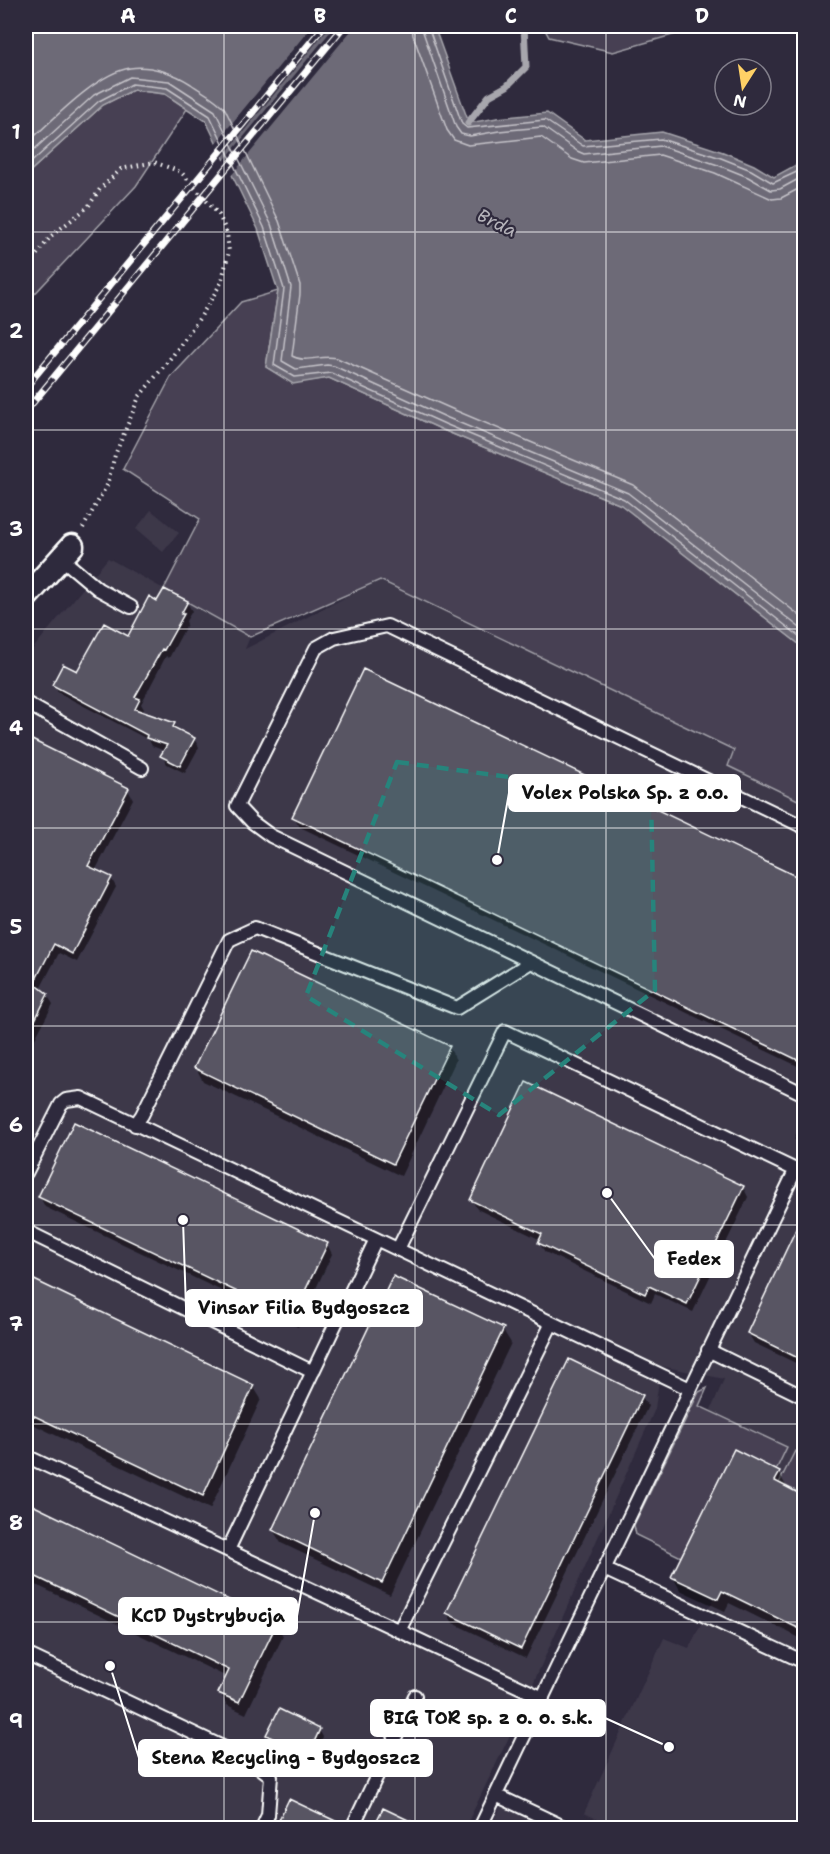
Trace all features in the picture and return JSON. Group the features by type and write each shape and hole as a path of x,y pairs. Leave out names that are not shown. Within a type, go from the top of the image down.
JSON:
{"street":[{"path":"26,597 66,552"}],"lane":[{"path":"66,552 98,589 131,607"},
{"path":"804,827 387,626 334,638 316,648 237,806 252,822 271,836 804,1095"},
{"path":"26,703 142,768"},
{"path":"135,1125 230,940 255,928 457,1008 531,962"},
{"path":"398,1249 505,1031 800,1172 708,1350 480,1828"},
{"path":"26,1173 29,1158 61,1104 66,1100 81,1098 690,1389"},
{"path":"26,1231 313,1372"},
{"path":"228,1550 376,1239"},
{"path":"399,1631 552,1323"},
{"path":"708,1350 804,1396"},
{"path":"26,1456 543,1698"},
{"path":"604,1569 804,1662"},
{"path":"26,1654 250,1760 271,1776 268,1815 262,1828"},
{"path":"352,1828 416,1695"},
{"path":"496,1795 566,1828"}],"path":[{"path":"26,269 51,236 88,207 100,189 121,169 154,162 181,172 219,215 227,233 229,252 221,283 173,355 139,397 115,455 107,485 66,552"}],"highlighted area":[{"path":"397,762 651,796 655,990 499,1115 306,996"}],"shaded area":[{"path":"543,26 704,26 613,52 549,37"},
{"path":"133,90 165,94 187,109 136,186 26,303 26,175 103,105"},
{"path":"278,291 266,367 293,383 329,378 443,430 622,505 804,648 804,803 728,766 734,750 380,580 250,637 164,589 200,519 123,469 171,377 241,302"},
{"path":"151,510 179,533 163,552 136,529"},
{"path":"108,558 250,637 245,649 379,580 734,751 728,766 804,803 804,1828 617,1828 584,1813 664,1638 689,1648 714,1598 671,1577 681,1557 643,1538 709,1414 724,1379 661,1366 655,1409 513,1729 465,1828 26,1828 26,657"},
{"path":"707,1388 699,1406 787,1447 776,1470 734,1450 681,1557 636,1535 634,1525 699,1392"},
{"path":"795,1451 804,1456 804,1495 779,1483"},
{"path":"501,1806 548,1828 490,1828"}],"water":[{"name":"Brda","path":"26,26 434,26 469,123 547,113 585,140 662,132 723,152 754,165 774,177 798,164 804,155 804,648 621,505 443,430 329,378 293,384 266,367 278,291 258,229 206,121 165,94 133,90 103,105 26,175"}],"pier":[{"path":"312,26 330,26 221,159 214,145"},
{"path":"335,26 355,26 230,177 223,162"}],"building":[{"path":"164,589 188,601 181,614 184,614 135,697 140,699 135,709 175,723 173,727 195,738 180,766 160,756 167,745 146,738 147,735 52,685 63,664 77,671 104,623 128,636 149,596 157,601"},
{"path":"363,669 804,880 804,1063 292,817"},
{"path":"26,737 129,788 88,866 112,877 72,954 54,944 34,983 48,994 26,1038"},
{"path":"251,951 450,1046 393,1164 194,1068"},
{"path":"526,1082 744,1186 687,1304 649,1286 645,1294 538,1243 542,1234 470,1200"},
{"path":"74,1122 328,1243 292,1318 38,1197"},
{"path":"804,1212 804,1361 747,1333"},
{"path":"26,1276 254,1385 203,1496 26,1412"},
{"path":"393,1276 504,1328 382,1583 272,1530"},
{"path":"569,1359 643,1395 521,1649 446,1613"},
{"path":"734,1449 780,1472 775,1481 804,1496 804,1631 722,1591 718,1599 671,1577"},
{"path":"26,1502 277,1623 239,1702 218,1693 229,1670 26,1572"},
{"path":"279,1709 320,1729 308,1755 266,1735"},
{"path":"289,1799 344,1825 344,1828 275,1828"},
{"path":"383,1808 425,1828 373,1828"}],"waterway":[{"path":"468,123 489,96 507,86 526,67 524,26"}],"railway":[{"path":"26,387 324,26"},
{"path":"26,411 344,26"}],"place":[{"name":"Volex Polska Sp. z o.o.","path":"497,860"},
{"name":"Fedex","path":"607,1193"},
{"name":"Vinsar Filia Bydgoszcz","path":"183,1220"},
{"name":"KCD Dystrybucja","path":"315,1513"},
{"name":"Stena Recycling - Bydgoszcz","path":"110,1666"},
{"name":"BIG TOR sp. z o. o. s.k.","path":"669,1747"}]}
